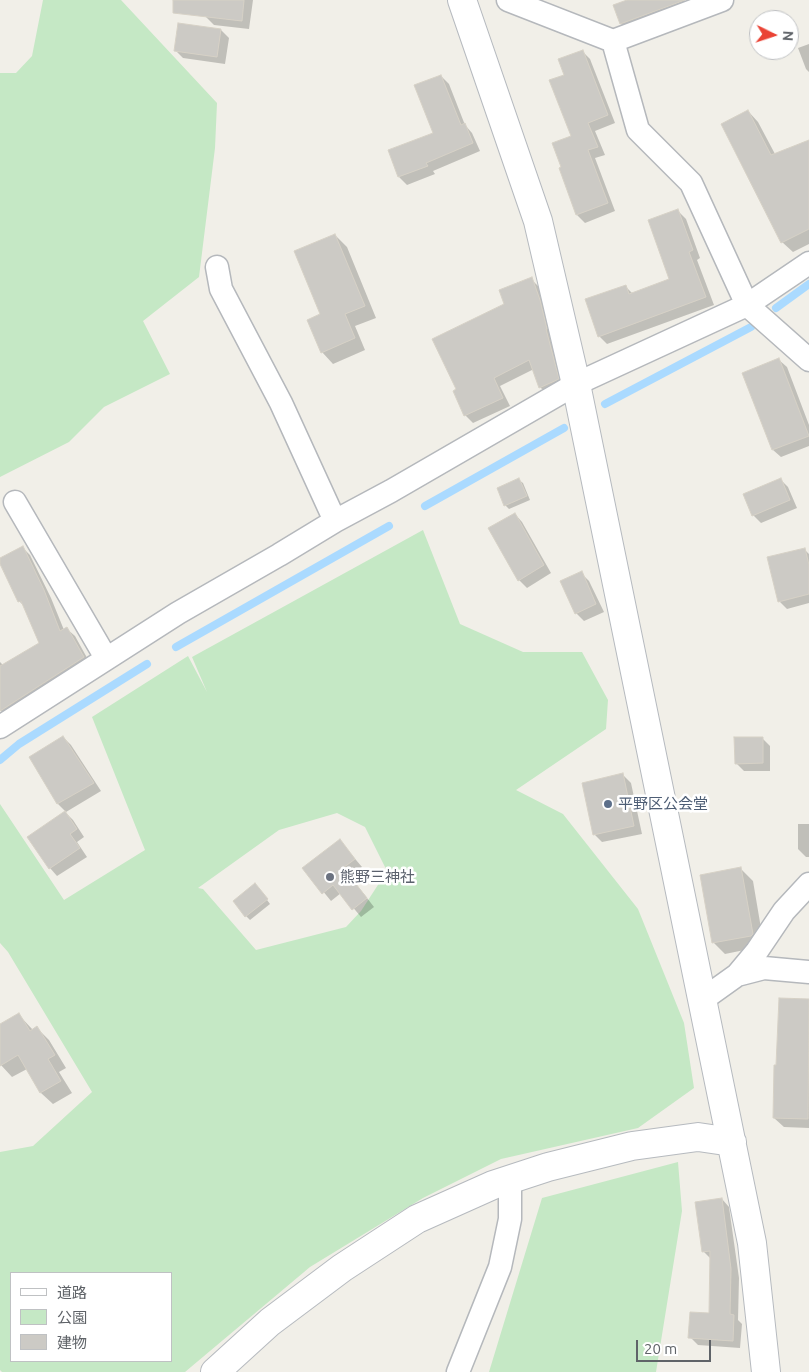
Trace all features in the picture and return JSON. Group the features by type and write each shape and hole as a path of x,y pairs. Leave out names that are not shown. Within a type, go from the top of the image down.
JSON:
{"street":[{"path":"462,0 538,221 576,384 752,1243 766,1372"},
{"path":"508,0 613,41 722,0"},
{"path":"613,41 638,130 691,183 747,306 809,360"},
{"path":"0,727 178,613 335,521 392,491 576,384 747,306 809,263"},
{"path":"217,267 221,289 281,403 335,521"},
{"path":"15,502 106,658"},
{"path":"702,1000 737,975 757,951 784,911 809,884"},
{"path":"737,975 764,968 809,972"},
{"path":"215,1372 270,1322 342,1268 417,1219 493,1185 548,1167 632,1146 698,1137 732,1142"},
{"path":"458,1372 500,1268 510,1219 510,1179"}],"green space":[{"path":"43,0 121,0 217,103 215,148 199,277 143,321 170,374 104,407 69,442 0,477 0,73 16,73 32,56"},
{"path":"423,530 460,624 523,652 582,652 608,700 606,729 516,790 563,814 638,909 684,1023 694,1088 638,1128 501,1159 423,1198 310,1267 185,1372 2,1372 0,1370 0,1152 33,1146 92,1092 8,952 0,943 0,804 64,900 145,850 92,717 188,656 207,692 192,657","holes":["337,813 365,827 387,871 361,911 346,927 256,950 203,889 198,888 279,830"]},
{"path":"678,1162 682,1211 656,1372 489,1372 542,1198"}],"building":[{"path":"173,0 244,0 242,21 173,13"},
{"path":"627,0 685,0 620,24 613,5"},
{"path":"178,23 221,29 217,57 174,51"},
{"path":"583,50 608,115 588,123 598,147 588,150 608,203 576,215 552,143 571,136 549,80 564,75 558,59"},
{"path":"441,75 461,125 465,123 473,143 426,163 428,166 398,177 388,150 433,133 414,85"},
{"path":"748,110 771,155 809,140 809,229 781,243 721,124"},
{"path":"678,209 693,250 689,252 706,297 598,337 585,299 626,285 629,294 669,279 648,220"},
{"path":"335,234 365,306 345,314 355,338 321,353 307,320 320,314 294,251"},
{"path":"532,277 540,300 559,379 539,388 529,360 494,378 503,398 464,416 453,391 456,389 432,339 504,304 499,290"},
{"path":"779,358 809,436 772,450 742,373"},
{"path":"519,478 527,496 504,506 497,488"},
{"path":"781,478 790,500 752,516 743,494"},
{"path":"515,513 544,565 518,581 488,528"},
{"path":"23,546 44,590 60,631 67,627 84,657 0,711 0,666 39,643 21,601 18,602 0,564 0,558"},
{"path":"805,548 809,565 809,594 778,602 767,557"},
{"path":"582,571 596,604 575,614 560,581"},
{"path":"63,736 94,783 57,804 29,757"},
{"path":"734,737 763,737 763,763 735,764"},
{"name":"平野区公会堂","path":"623,773 634,826 593,835 582,783"},
{"path":"65,811 77,829 70,834 80,848 49,869 27,837"},
{"name":"熊野三神社","path":"340,839 355,859 343,868 367,898 352,910 333,885 322,894 302,868"},
{"path":"741,867 753,934 751,936 712,943 700,875"},
{"path":"255,883 268,899 245,917 233,901"},
{"path":"779,998 809,999 808,1119 773,1118 774,1065 776,1065"},
{"path":"19,1013 30,1031 37,1026 55,1055 48,1059 61,1081 40,1093 18,1055 0,1066 0,1024"},
{"path":"722,1198 731,1269 730,1314 734,1315 733,1341 688,1338 690,1312 709,1313 710,1251 702,1252 695,1202"}],"waterway":[{"path":"776,308 809,284"},
{"path":"605,404 751,327"},
{"path":"425,506 564,428"},
{"path":"176,647 389,526"},
{"path":"0,760 19,744 147,664"}],"place":[{"name":"平野区公会堂","path":"608,804"},
{"name":"熊野三神社","path":"330,877"}]}
